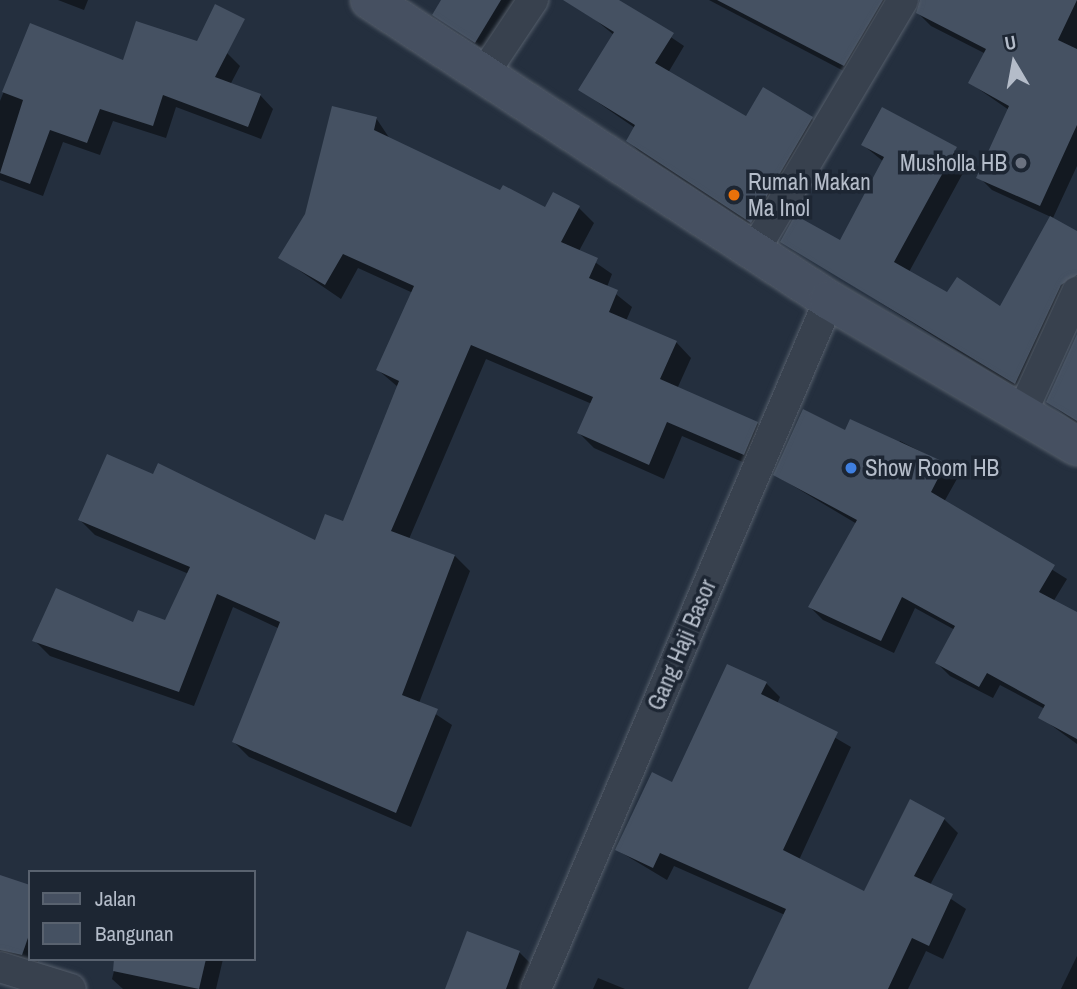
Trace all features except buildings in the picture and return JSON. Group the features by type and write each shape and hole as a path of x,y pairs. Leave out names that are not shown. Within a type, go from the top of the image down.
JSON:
{"street":[{"path":"370,0 485,72 829,300 1023,410 1077,446"},
{"path":"485,72 533,0"},
{"path":"754,250 903,0"},
{"path":"1023,410 1077,292"},
{"name":"Gang Haji Basor","path":"536,989 829,300"},
{"path":"0,967 71,989"}],"place":[{"name":"Musholla HB","path":"1021,163"},
{"name":"Rumah Makan Ma Inol","path":"734,195"},
{"name":"Show Room HB","path":"851,468"}]}
